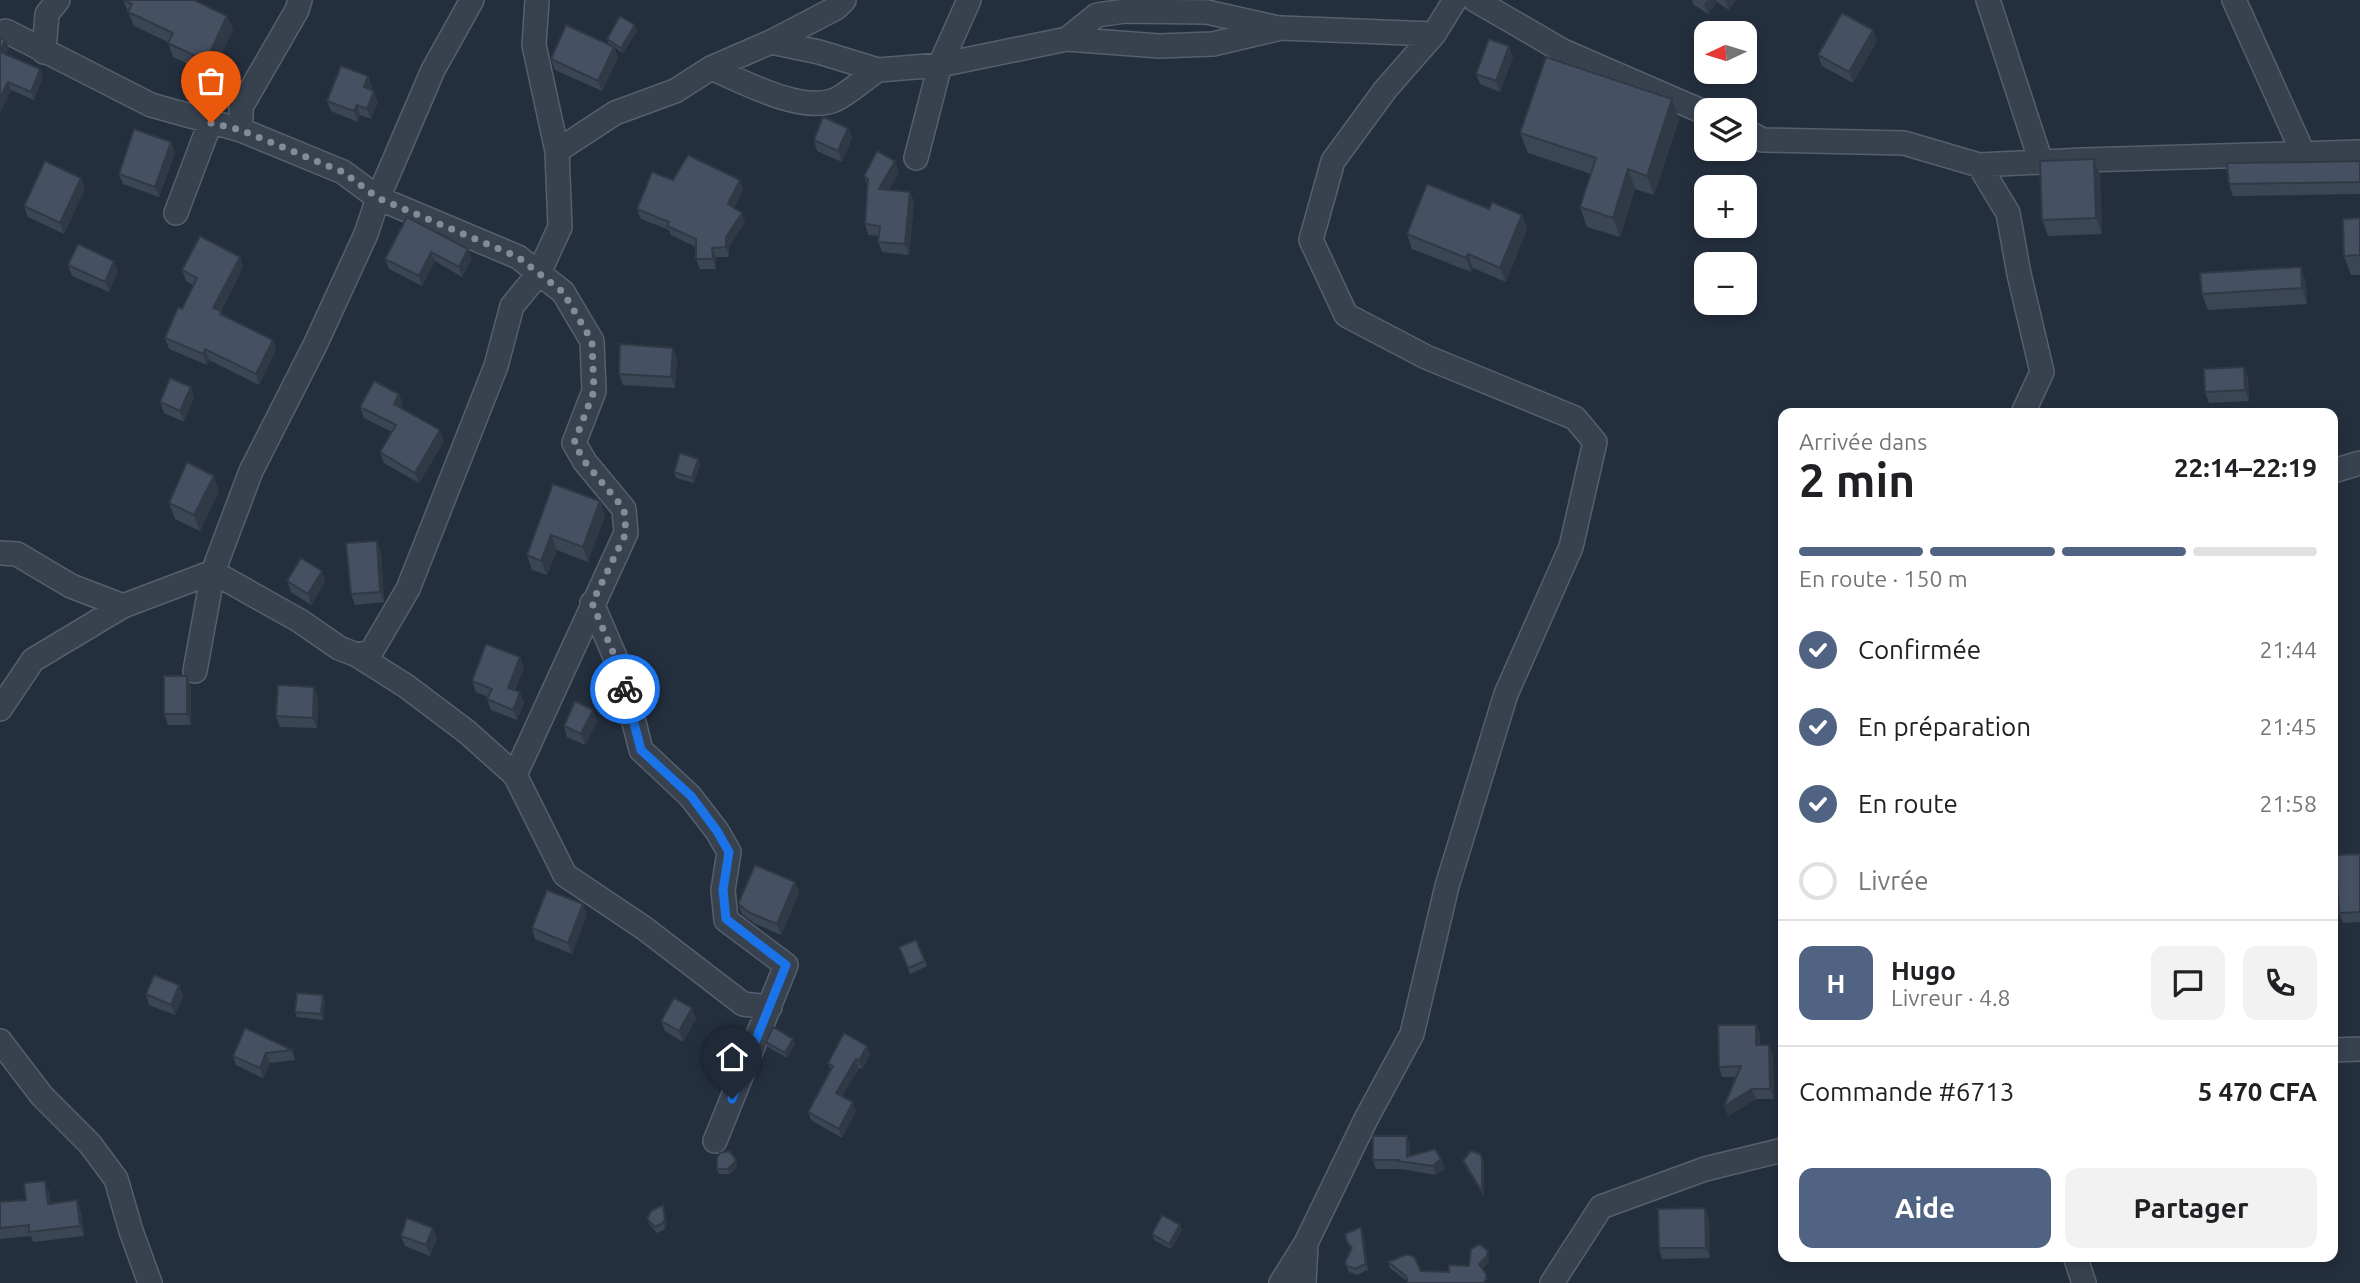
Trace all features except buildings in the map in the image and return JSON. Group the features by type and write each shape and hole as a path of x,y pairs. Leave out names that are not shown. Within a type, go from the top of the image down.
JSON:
{"street":[{"path":"44,52 47,14 58,0"},
{"path":"241,130 241,107 297,10 300,0"},
{"path":"195,671 213,572 251,471 366,234 378,198 433,70 472,0"},
{"path":"357,655 371,652 408,589 496,366 512,306 539,273 560,227 556,151 534,45 537,0"},
{"path":"556,151 614,113 675,91 711,68 771,42 836,8 844,0"},
{"path":"916,158 940,65 969,0"},
{"path":"1281,1283 1306,1244 1366,1119 1412,1034 1447,886 1506,694 1571,547 1595,442 1575,418 1426,357 1346,315 1311,240 1333,161 1385,90 1434,34 1455,0"},
{"path":"1475,0 1563,51 1694,108"},
{"path":"1988,0 2040,162"},
{"path":"2234,0 2303,153"},
{"path":"1067,39 1097,15 1125,11 1207,12 1281,28 1434,34"},
{"path":"771,42 819,52 878,70 940,65 1067,39 1159,46 1213,44 1281,28"},
{"path":"0,34 6,32 151,105 241,130 343,172 378,198 518,257 563,292 592,341 594,391 574,443 585,462 624,509 626,533 515,775"},
{"path":"711,68 803,103 832,101 878,70"},
{"path":"176,213 211,123"},
{"path":"1757,137 1763,140 1904,143 1979,165 2360,152"},
{"path":"1979,165 2008,213 2042,372 2026,408"},
{"path":"2338,470 2360,463"},
{"path":"0,553 17,554 71,586 123,606"},
{"path":"0,709 33,660 123,606 213,572"},
{"path":"213,572 300,621 339,648 357,655 406,686 467,732 515,775 565,875 644,928 743,1004 770,1007"},
{"path":"592,603 621,671 641,750 691,796 729,852 723,890 726,919 786,965 715,1141"},
{"path":"0,1041 42,1096 90,1144 116,1179 150,1283"},
{"path":"2338,1050 2360,1049"},
{"path":"1552,1283 1601,1207 1705,1169 1778,1151"},
{"path":"1304,1283 1306,1244"},
{"path":"2077,1262 2084,1283"}],"way so far":[{"path":"211,123 241,130 343,172 378,198 518,257 563,292 592,341 594,391 574,443 585,462 624,509 626,533 592,603 621,671 625,689"}],"route":[{"path":"625,689 641,750 691,796 729,852 723,890 726,919 786,965 732,1099"}]}
